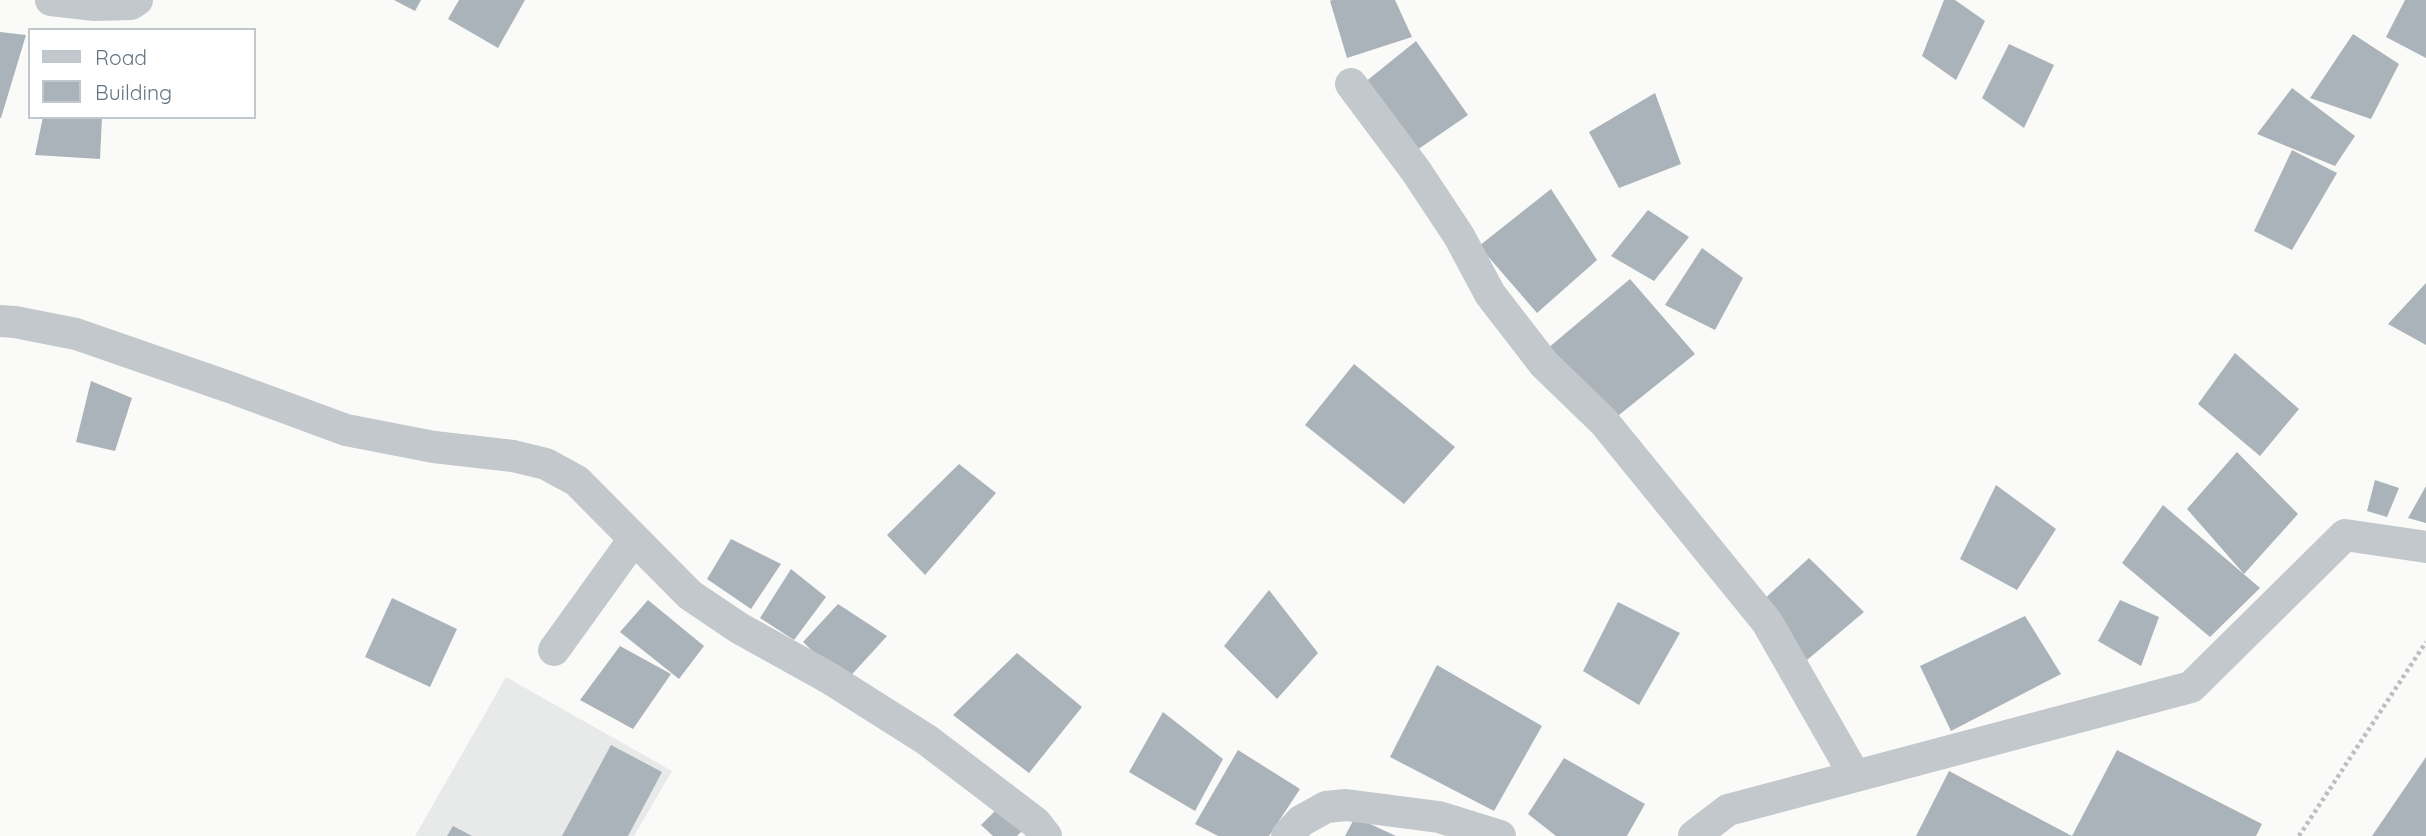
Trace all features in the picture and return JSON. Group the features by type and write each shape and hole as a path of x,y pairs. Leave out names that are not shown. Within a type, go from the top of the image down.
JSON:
{"street":[{"path":"51,0 95,5 131,4 137,0"},
{"path":"1351,84 1416,171 1459,236 1490,295 1544,364 1604,422 1767,622 1856,776"},
{"path":"0,321 76,334 232,387 346,430 434,447 513,456 546,464 577,481 690,595 739,628 829,678 927,740 1036,823 1046,836"},
{"path":"1694,836 1728,810 2192,687 2345,535 2426,547"},
{"path":"554,650 634,539"},
{"path":"1287,836 1301,821 1326,807 1346,805 1439,817 1500,836"}],"path":[{"path":"2299,836 2426,642"}],"shaded area":[{"path":"506,677 672,771 634,836 415,836"}],"building":[{"path":"394,0 421,0 415,11"},
{"path":"459,0 525,0 498,48 448,19"},
{"path":"1395,0 1412,37 1347,58 1330,1"},
{"path":"1944,0 1955,0 1985,21 1956,80 1922,56"},
{"path":"2405,0 2426,0 2426,58 2386,37"},
{"path":"0,32 26,35 1,118 0,118"},
{"path":"2353,34 2399,64 2371,119 2310,98"},
{"path":"1416,41 1468,115 1417,150 1364,83"},
{"path":"2009,44 2054,65 2024,128 1982,98"},
{"path":"2292,88 2355,136 2335,166 2257,134"},
{"path":"1655,93 1681,164 1619,188 1589,132"},
{"path":"43,119 102,119 100,159 35,155"},
{"path":"2292,150 2337,173 2292,250 2254,231"},
{"path":"1551,189 1597,260 1537,313 1479,246"},
{"path":"1648,210 1689,237 1654,281 1611,256"},
{"path":"1702,248 1743,278 1715,330 1665,305"},
{"path":"1630,279 1695,354 1614,419 1547,349"},
{"path":"2426,283 2426,345 2388,324"},
{"path":"2235,353 2299,409 2260,456 2198,404"},
{"path":"1354,364 1455,447 1404,504 1305,425"},
{"path":"91,381 132,398 115,451 76,442"},
{"path":"2237,452 2298,514 2244,574 2187,509"},
{"path":"959,464 996,493 925,575 887,535"},
{"path":"2375,480 2399,488 2387,517 2367,511"},
{"path":"1996,485 2056,529 2017,590 1960,559"},
{"path":"2426,486 2426,523 2408,518"},
{"path":"2163,505 2260,588 2210,637 2122,563"},
{"path":"731,539 781,564 751,609 707,579"},
{"path":"1809,558 1864,612 1807,660 1762,601"},
{"path":"791,569 826,597 794,640 760,618"},
{"path":"1269,590 1318,653 1277,699 1224,646"},
{"path":"392,598 457,629 430,687 365,657"},
{"path":"648,600 704,646 679,679 620,632"},
{"path":"2120,600 2159,617 2141,666 2098,641"},
{"path":"1618,602 1680,633 1639,705 1583,671"},
{"path":"838,604 887,636 845,682 803,642"},
{"path":"2025,616 2061,674 1951,731 1920,666"},
{"path":"620,646 671,674 633,729 580,700"},
{"path":"1017,653 1082,707 1029,773 953,715"},
{"path":"1437,665 1542,726 1494,811 1390,757"},
{"path":"1163,712 1223,759 1195,811 1129,772"},
{"path":"611,745 662,772 628,836 562,836"},
{"path":"1238,750 1300,789 1269,836 1218,836 1195,824"},
{"path":"2117,750 2262,824 2256,836 2072,836"},
{"path":"2426,757 2426,836 2372,836"},
{"path":"1564,758 1645,804 1627,836 1556,836 1528,814"},
{"path":"1949,771 2072,836 1916,836"},
{"path":"1002,804 1027,826 1017,836 993,836 981,825"},
{"path":"1355,817 1396,836 1345,836"},
{"path":"453,826 472,836 447,836"}]}
